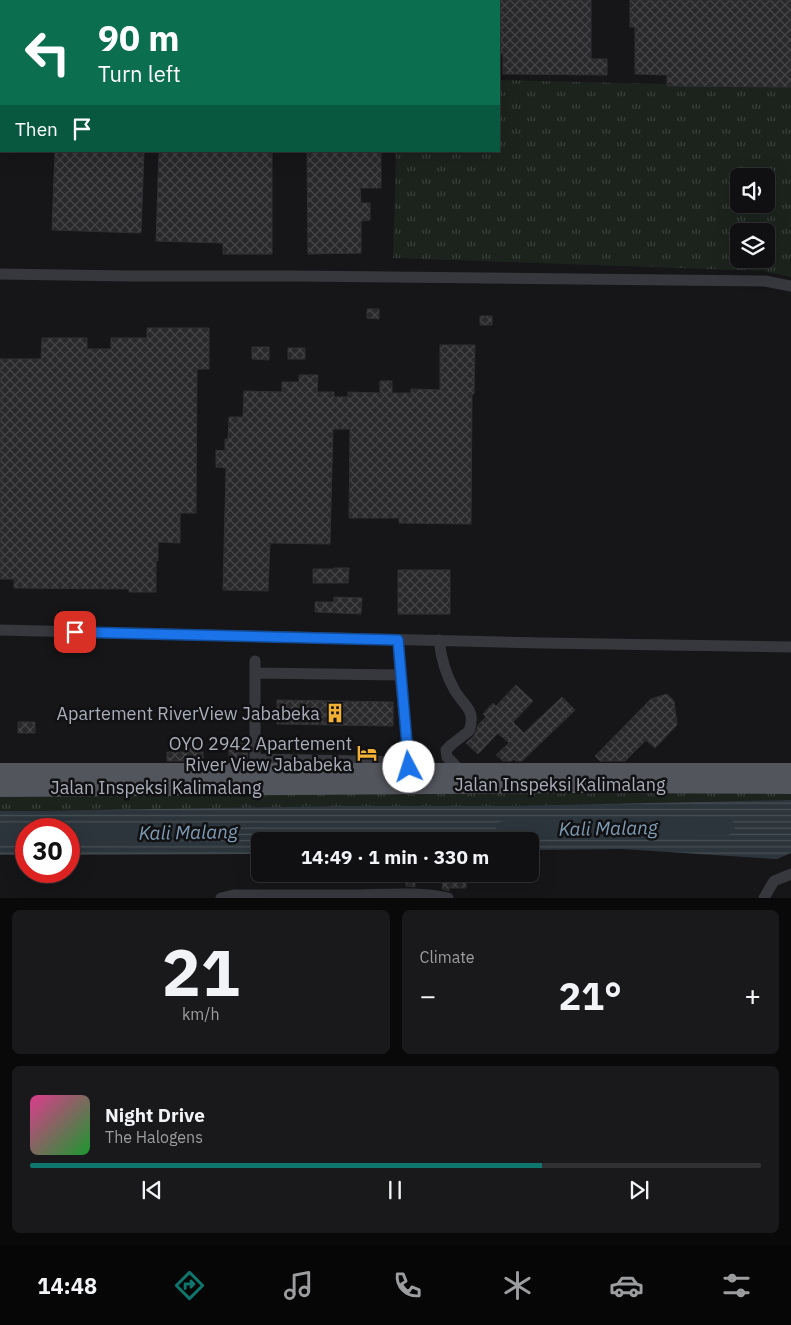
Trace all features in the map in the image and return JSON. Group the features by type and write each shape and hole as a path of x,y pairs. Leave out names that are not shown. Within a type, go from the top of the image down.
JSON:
{"main road":[{"name":"Jalan Inspeksi Kalimalang","path":"0,772 255,766 410,767 454,772 791,772"},
{"name":"Jalan Inspeksi Kalimalang","path":"0,788 791,784"}],"street":[{"path":"0,274 765,281 791,286"},
{"path":"0,630 791,647"},
{"path":"398,640 410,767"},
{"path":"439,640 440,650 448,675 455,691 470,710 472,719 469,731 446,750 447,757 455,765 454,772"},
{"path":"255,661 255,766"},
{"path":"255,674 400,675"},
{"path":"764,898 774,881 791,874"},
{"path":"221,898 234,895 412,895 448,898"}],"green space":[{"path":"500,80 791,87 791,277 763,271 393,258 396,152 500,152"},
{"path":"791,785 791,800 497,806 342,806 0,811 0,788"}],"water":[{"path":"791,800 791,853 777,859 622,849 539,850 539,832 251,832 251,854 80,855 80,818 15,818 15,855 0,855 0,811 336,806 503,806"}],"building":[{"path":"500,0 591,0 591,59 607,59 607,75 503,74 503,53 500,53"},
{"path":"630,0 791,0 791,87 667,86 667,75 635,74 635,27 630,27"},
{"path":"55,152 144,152 141,233 52,230"},
{"path":"159,152 272,152 272,254 223,254 223,243 156,241"},
{"path":"307,152 381,152 381,188 360,188 361,203 370,203 370,220 361,221 361,253 308,254"},
{"path":"367,309 379,309 379,319 367,318"},
{"path":"480,316 492,316 492,325 480,325"},
{"path":"147,328 209,328 209,369 197,369 196,513 180,513 180,543 158,542 156,592 129,592 129,589 14,588 14,579 0,579 0,359 41,359 42,338 87,338 87,349 111,349 111,338 147,338"},
{"path":"440,345 475,345 474,394 472,394 471,524 399,523 399,518 349,518 350,429 333,429 330,544 270,543 268,591 223,590 226,468 216,467 216,450 225,451 225,439 228,439 229,417 243,417 244,391 282,392 282,382 299,382 299,375 318,375 317,392 334,392 334,397 348,397 348,392 380,393 380,381 392,381 392,393 411,393 411,389 440,390"},
{"path":"252,347 269,347 269,360 252,359"},
{"path":"288,348 305,348 305,359 288,359"},
{"path":"349,568 348,583 313,583 313,569"},
{"path":"398,570 450,570 450,614 398,614"},
{"path":"334,597 362,598 361,614 315,612 315,602 334,602"},
{"path":"516,685 533,701 513,722 524,733 562,697 575,710 522,761 514,759 503,761 496,755 509,743 498,733 478,754 466,743 474,736 478,725 486,717 483,714 493,703 496,706"},
{"path":"667,694 674,701 677,725 655,748 646,740 625,761 600,761 595,756 651,699"},
{"name":"Apartement RiverView Jababeka","path":"277,700 393,702 393,726 277,724"},
{"path":"18,722 35,722 35,733 18,733"},
{"path":"229,742 248,742 247,761 229,761"},
{"path":"184,745 195,745 195,752 203,752 203,761 167,761 167,752 184,752"},
{"path":"406,882 415,882 415,887 406,886"},
{"path":"442,882 466,882 466,888 449,888 449,891 442,889"}],"waterway":[{"name":"Kali Malang","path":"504,829 727,827"},
{"name":"Kali Malang","path":"80,834 217,832"},
{"name":"Kali Malang","path":"0,834 15,834"}],"place":[{"name":"Apartement RiverView Jababeka","path":"335,713"},
{"name":"OYO 2942 Apartement River View Jababeka","path":"367,753"}],"route":[{"path":"75,632 398,640 409,767"}]}
